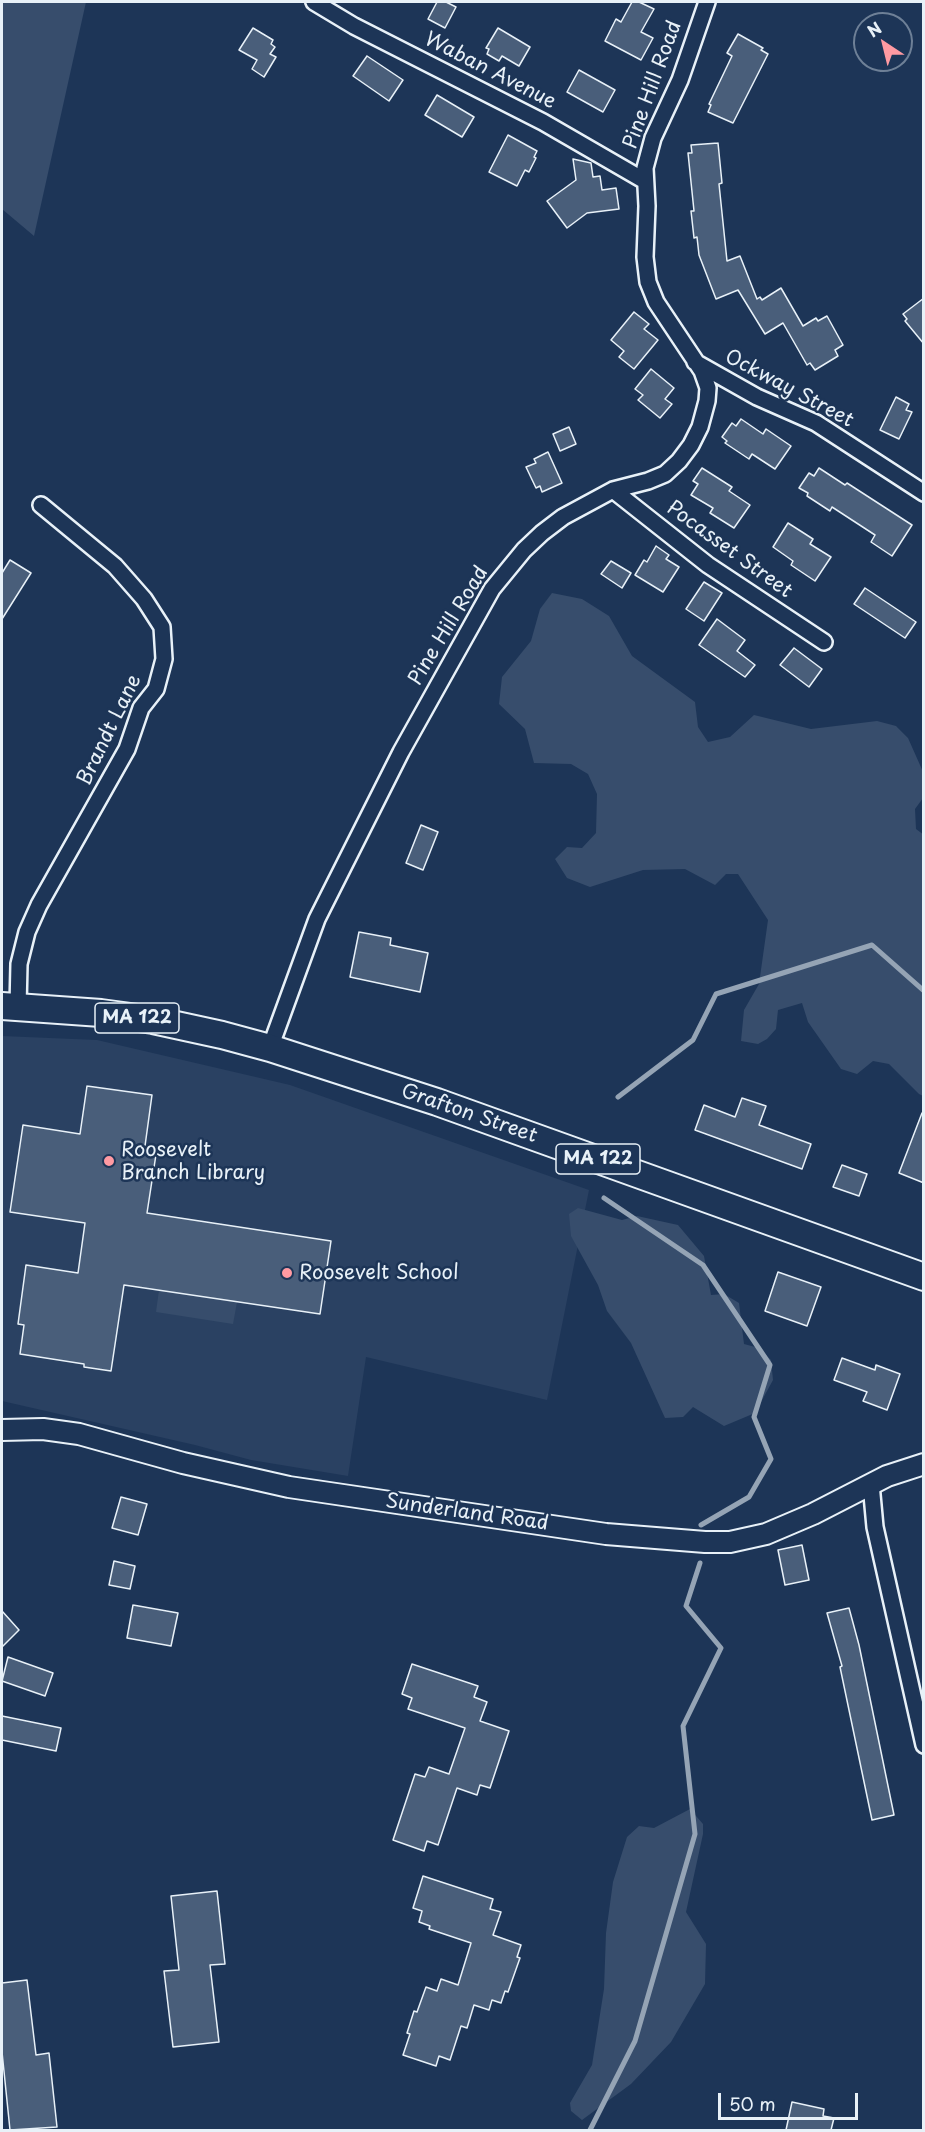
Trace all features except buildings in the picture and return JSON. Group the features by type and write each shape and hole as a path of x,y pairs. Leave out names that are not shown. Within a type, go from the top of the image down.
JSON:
{"highway":[{"name":"Grafton Street","path":"10,1007 101,1013 153,1020 270,1048 437,1102 924,1277"}],"street":[{"name":"Waban Avenue","path":"314,2 354,26 543,122 645,181"},
{"name":"Pine Hill Road","path":"270,1048 317,919 401,752 492,589 524,550 542,533 579,507 613,490 648,482 665,474 679,461 700,428 708,388 702,371 656,302 648,282 645,257 647,206 645,168 653,138 680,80 707,2"},
{"name":"Ockway Street","path":"695,362 757,397 816,423 924,493"},
{"name":"Pocasset Street","path":"613,490 708,565 824,642"},
{"name":"Brandt Lane","path":"10,1007 27,932 39,905 126,750 141,708 156,689 164,659 162,627 144,599 115,566 41,505"},
{"name":"Sunderland Road","path":"2,1430 43,1429 79,1434 183,1463 289,1487 606,1534 705,1542 730,1542 766,1534 813,1514 887,1476 924,1464"},
{"path":"871,1484 877,1537 924,1745"}],"shaded area":[{"path":"2,2 86,2 34,236 2,209"},
{"path":"552,593 582,599 609,616 632,656 695,702 698,727 708,742 730,737 754,715 811,729 877,721 896,726 908,738 924,774 923,798 915,809 916,829 924,835 923,1096 889,1064 873,1061 857,1074 841,1069 808,1022 802,1003 778,1010 776,1029 767,1039 758,1044 741,1041 744,1010 759,984 768,920 738,874 726,874 715,885 685,869 643,870 590,887 567,878 555,859 567,847 582,848 596,833 597,794 588,774 571,764 534,763 525,729 499,704 502,677 531,641 540,609"},
{"name":"Roosevelt School","path":"2,1036 97,1040 290,1085 589,1190 547,1400 366,1357 348,1476 251,1460 2,1401"},
{"path":"578,1208 622,1220 637,1216 678,1225 704,1256 711,1295 724,1294 739,1303 744,1344 759,1348 771,1360 773,1380 755,1413 724,1426 693,1407 683,1417 665,1418 631,1343 607,1311 598,1285 571,1236 569,1214"},
{"path":"159,1290 237,1302 233,1324 156,1312"},
{"path":"690,1809 703,1824 703,1834 686,1912 706,1944 705,1984 671,2042 631,2084 582,2120 571,2111 570,2103 592,2065 604,1989 606,1933 613,1882 627,1837 639,1826 654,1828"}],"waterway":[{"path":"618,1097 693,1040 716,994 872,945 924,991"},
{"path":"604,1198 703,1265 770,1365 754,1417 771,1459 749,1497 701,1525"},
{"path":"590,2130 635,2041 695,1834 683,1726 721,1648 686,1606 700,1563"}],"place":[{"name":"Roosevelt Branch Library","path":"109,1161"},
{"name":"Roosevelt School","path":"287,1273"}]}
